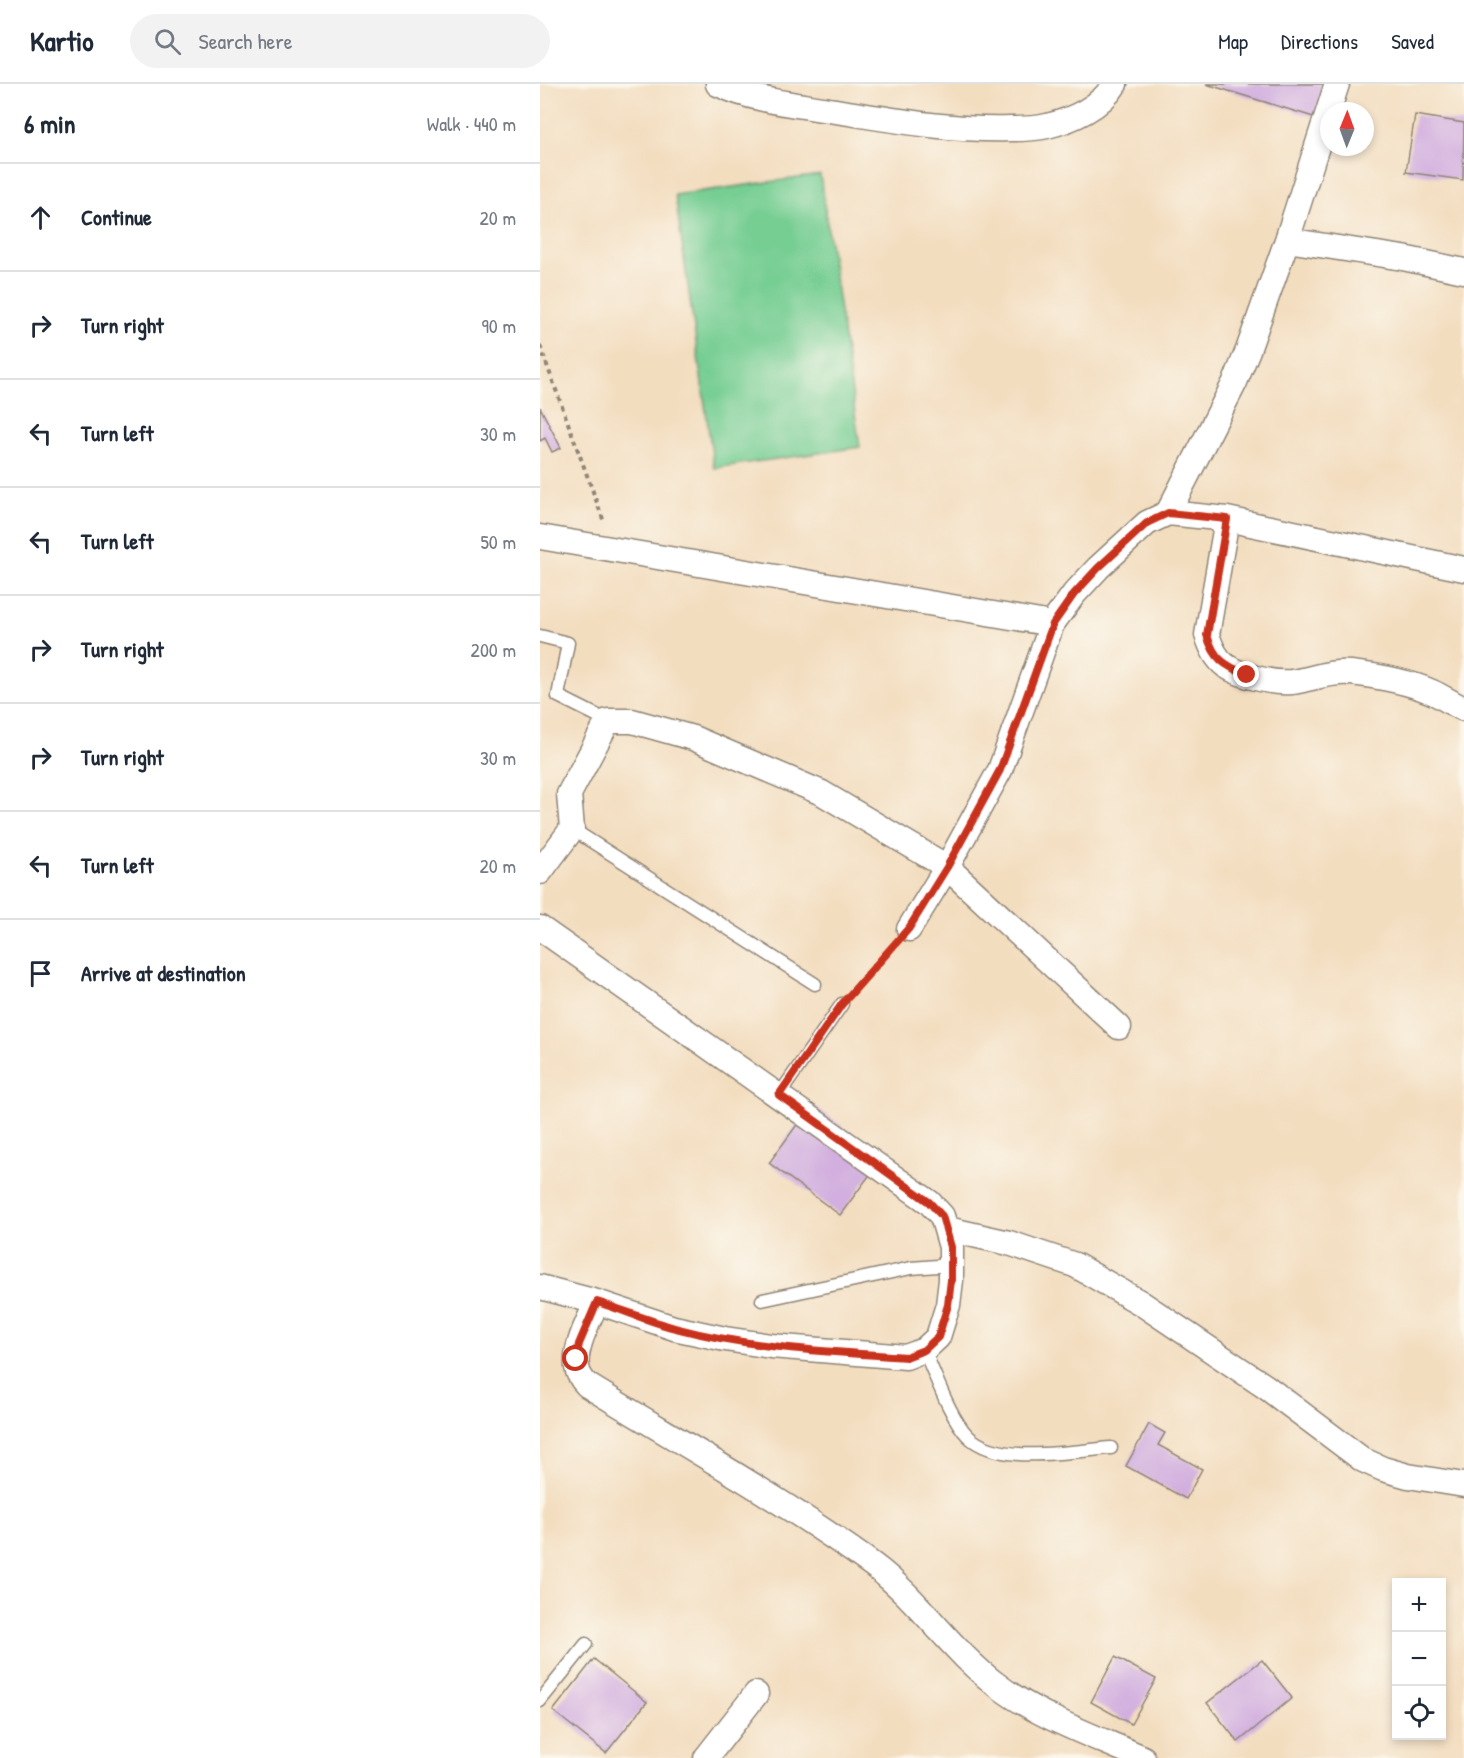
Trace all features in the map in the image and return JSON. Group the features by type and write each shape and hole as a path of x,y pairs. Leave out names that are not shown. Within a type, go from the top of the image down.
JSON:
{"street":[{"path":"718,84 780,102 877,118 988,130 1046,127 1098,104 1115,84"},
{"path":"1168,513 1244,361 1287,240 1337,84"},
{"path":"1287,240 1403,258 1464,271"},
{"path":"909,928 947,867 1000,770 1053,624 1074,594 1132,535 1147,523 1168,513 1227,519 1464,570"},
{"path":"1227,519 1207,635 1212,650 1225,666 1247,675 1272,681 1291,682 1329,673 1351,673 1402,682 1433,692 1464,710"},
{"path":"540,537 1053,624"},
{"path":"540,872 572,829 568,794 608,722 632,721 693,738 822,793 947,867 1119,1027"},
{"path":"540,928 929,1202 942,1216 951,1247 948,1305 938,1337 924,1350 906,1357 771,1346 725,1339 674,1328 597,1302 540,1287"},
{"path":"947,1228 1000,1240 1075,1265 1141,1302 1199,1341 1266,1387 1363,1460 1408,1476 1464,1485"},
{"path":"597,1302 579,1344 576,1359 578,1372 587,1385 740,1479 874,1566 978,1669 1012,1696 1031,1708 1143,1758"},
{"path":"706,1758 756,1694"}],"lane":[{"path":"540,636 568,643 558,696 608,722"},
{"path":"572,829 815,984"},
{"path":"779,1095 842,1004"},
{"path":"762,1300 910,1268 951,1265"},
{"path":"924,1350 956,1420 967,1436 978,1445 991,1450 1029,1454 1111,1448"},
{"path":"540,1701 586,1644"}],"path":[{"path":"540,346 614,551"},
{"path":"842,1004 909,928"}],"green space":[{"path":"820,175 860,447 714,468 675,195"}],"building":[{"path":"1206,84 1327,84 1317,118"},
{"path":"1415,115 1464,123 1463,180 1406,172"},
{"path":"540,407 561,448 552,452 545,438 540,441"},
{"path":"812,1104 883,1157 840,1215 769,1163"},
{"path":"1149,1424 1165,1433 1158,1445 1202,1469 1186,1499 1126,1466"},
{"path":"1115,1657 1156,1679 1131,1724 1091,1702"},
{"path":"594,1659 647,1702 606,1753 553,1711"},
{"path":"1262,1660 1292,1698 1238,1742 1207,1703"}],"route":[{"path":"576,1359 579,1344 597,1302 674,1328 771,1346 906,1357 924,1350 938,1337 948,1305 951,1280 951,1247 942,1216 929,1202 779,1095 842,1004 909,928 947,867 1000,770 1053,624 1074,594 1098,568 1147,523 1168,513 1227,519 1207,635 1212,650 1225,666 1247,675"}]}
